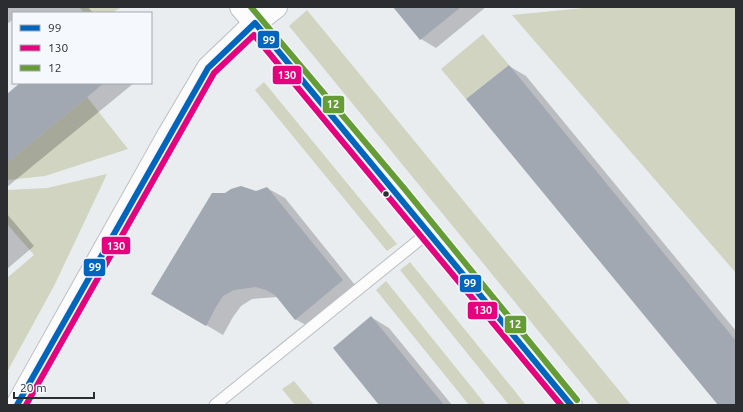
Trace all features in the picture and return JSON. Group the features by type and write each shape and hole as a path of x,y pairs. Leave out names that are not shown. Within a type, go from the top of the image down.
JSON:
{"main road":[{"path":"17,405 169,134 208,68 248,15 276,7"},
{"path":"248,15 571,405"}],"lane":[{"path":"214,405 429,232"}],"green space":[{"path":"79,7 122,7 114,12 83,12"},
{"path":"594,7 736,7 736,273 512,15"},
{"path":"307,10 631,405 599,405 289,26"},
{"path":"483,34 509,65 466,99 441,69"},
{"path":"264,82 397,244 387,251 255,90"},
{"path":"87,97 128,149 45,176 7,180 7,163"},
{"path":"107,174 55,284 7,372 7,278 34,255 7,224 7,190 47,188"},
{"path":"410,262 526,405 509,405 400,270"},
{"path":"386,281 486,405 469,405 376,290"},
{"path":"294,381 314,405 295,405 282,389"}],"building":[{"path":"393,7 461,7 420,40"},
{"path":"509,65 736,341 736,405 718,405 466,99"},
{"path":"19,84 103,84 7,163 7,94"},
{"path":"241,186 256,191 267,187 343,280 295,320 275,295 256,287 234,290 223,296 206,326 151,294 212,193 225,193 231,189"},
{"path":"371,316 444,405 379,405 333,348"}],"transit line":[{"name":"12","path":"251,7 403,187 577,400"},
{"name":"99","path":"17,405 208,68 255,23 571,405"},
{"name":"130","path":"26,405 214,73 254,35 561,405"}]}
